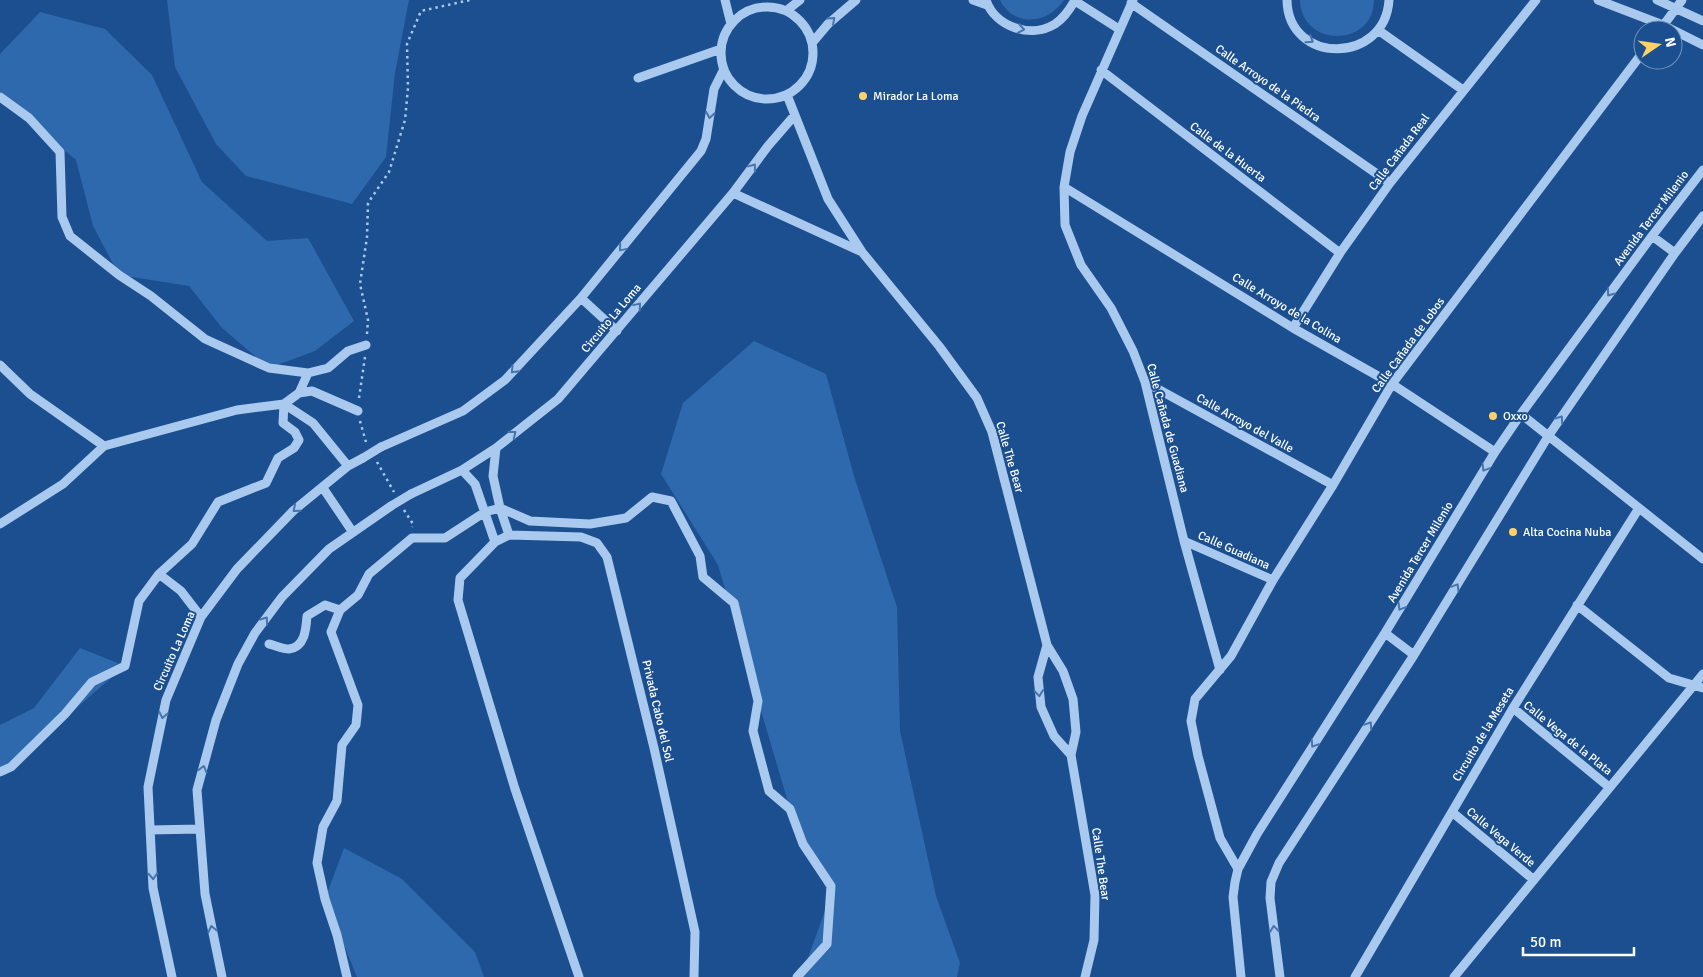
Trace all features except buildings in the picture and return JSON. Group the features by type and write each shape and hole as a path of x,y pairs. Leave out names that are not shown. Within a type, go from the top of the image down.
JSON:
{"street":[{"path":"725,0 731,24"},
{"path":"786,11 800,0"},
{"path":"812,44 828,24 856,0"},
{"path":"973,0 986,3 997,18 1010,26 1025,31 1040,30 1055,24 1067,14 1075,0 1119,29"},
{"path":"1287,0 1290,17 1301,34 1313,44 1330,49 1349,49 1365,42 1378,30 1386,17 1388,0"},
{"name":"Calle Cañada Real","path":"1293,328 1340,253 1390,183 1536,0"},
{"path":"1598,0 1644,20"},
{"path":"1657,0 1703,21"},
{"path":"1668,20 1682,0"},
{"name":"Calle Cañada de Guadiana","path":"1132,1 1082,116 1070,152 1064,187 1065,225 1081,265 1111,308 1133,351 1145,382 1184,542 1220,670"},
{"name":"Calle Arroyo de la Piedra","path":"1132,1 1390,183"},
{"path":"771,7 786,11 803,24 812,44 812,59 808,74 799,86 786,95 768,99 749,96 734,85 724,69 721,49 724,37 731,24 742,14 756,8 771,7"},
{"path":"1378,30 1463,90"},
{"path":"1683,37 1703,45"},
{"path":"638,78 721,49"},
{"name":"Calle Cañada de Lobos","path":"1220,670 1231,656 1273,580 1333,486 1392,384 1633,65"},
{"path":"617,331 581,298 700,151 706,140 714,89 724,69"},
{"name":"Calle de la Huerta","path":"1101,70 1340,253"},
{"name":"Calle The Bear","path":"786,95 828,199 862,252 939,346 977,398 992,432 1047,645 1063,671 1073,699 1076,732 1071,755 1095,894 1094,940 1085,977"},
{"path":"0,97 29,118 60,152 62,217 70,236 205,339 269,368 308,372 328,368 348,351 366,345"},
{"name":"Circuito La Loma","path":"395,503 462,470 496,448 558,400 733,193 768,146 794,116"},
{"name":"Avenida Tercer Milenio","path":"1241,977 1233,896 1238,870 1257,834 1385,634 1520,414 1703,170"},
{"name":"Calle Arroyo de la Colina","path":"1064,187 1293,328 1392,384 1495,452"},
{"name":"Calle The Bear","path":"733,193 862,252"},
{"path":"1280,977 1270,898 1271,882 1279,863 1414,655 1548,435 1675,253 1702,219"},
{"path":"1652,236 1675,253"},
{"name":"Circuito La Loma","path":"172,977 153,888 148,787 166,700 202,617 238,569 293,511 348,466 381,447 463,411 505,380 581,298"},
{"path":"0,365 30,394 104,446"},
{"path":"299,394 308,372"},
{"name":"Calle Arroyo del Valle","path":"1145,382 1333,486"},
{"path":"0,524 63,484 104,446 237,410 284,404 299,394 312,392 358,411"},
{"path":"284,404 313,423 348,466"},
{"path":"0,772 11,767 65,714 92,682 125,666 139,601 159,574 192,544 218,502 266,483 278,458 294,448 299,440 295,432 284,423 284,404"},
{"path":"1520,414 1703,559"},
{"path":"496,448 493,476 508,535"},
{"path":"462,470 474,484 495,542"},
{"path":"323,488 352,531"},
{"path":"347,977 317,863 323,827 337,801 342,745 356,725 358,706 331,632 340,610 358,595 369,574 412,538 445,538 485,512 500,508 530,521 590,524 626,518 652,497 671,501 700,556 703,577 734,603 758,701 753,731 770,791 790,809 803,844 831,886 827,944 797,977"},
{"path":"222,977 205,894 197,790 216,720 238,664 255,633 282,597 329,549 352,531 395,503"},
{"name":"Circuito de la Meseta","path":"1355,977 1512,708 1640,508"},
{"name":"Privada Cabo del Sol","path":"579,977 515,789 458,600 460,578 495,542 508,535 581,537 597,543 606,557 654,748 695,932 694,977"},
{"name":"Calle Guadiana","path":"1184,542 1273,580"},
{"path":"159,574 181,591 202,617"},
{"path":"269,644 289,649 300,644 305,634 307,616 325,605 340,610"},
{"path":"1577,605 1669,678 1699,686"},
{"path":"1385,634 1414,655"},
{"path":"1047,645 1038,677 1041,707 1054,736 1071,755"},
{"path":"1220,670 1194,699 1191,721 1198,756 1220,838 1238,870"},
{"path":"1454,977 1608,787 1699,686 1703,674"},
{"name":"Calle Vega de la Plata","path":"1512,708 1608,787"},
{"name":"Calle Vega Verde","path":"1452,812 1534,880"},
{"path":"150,830 199,829"}],"path":[{"path":"370,450 365,441 358,411 368,320 360,284 368,237 368,203 389,172 405,120 408,88 407,44 421,11 470,0"},
{"path":"375,458 395,503"},
{"path":"403,508 412,524 412,538"}],"shaded area":[{"path":"167,0 409,0 395,73 386,157 352,204 246,176 216,144 175,67"},
{"path":"1000,0 1064,0 1049,14 1040,18 1022,19 1006,9"},
{"path":"1300,0 1374,0 1371,16 1363,27 1351,34 1337,36 1324,34 1312,27 1303,16"},
{"path":"40,12 105,29 152,75 202,182 267,241 308,238 354,321 315,351 269,368 222,328 189,286 119,275 93,226 76,160 0,98 0,54"},
{"path":"754,341 826,374 854,476 897,607 900,731 936,896 960,963 957,977 801,977 830,897 790,809 718,565 661,474 683,403"},
{"path":"80,648 125,666 0,774 0,725 34,708"},
{"path":"344,848 402,879 475,952 484,977 357,977 325,899"}],"place":[{"name":"Mirador La Loma","path":"863,96"},
{"name":"Oxxo","path":"1493,416"},
{"name":"Alta Cocina Nuba","path":"1513,532"}]}
